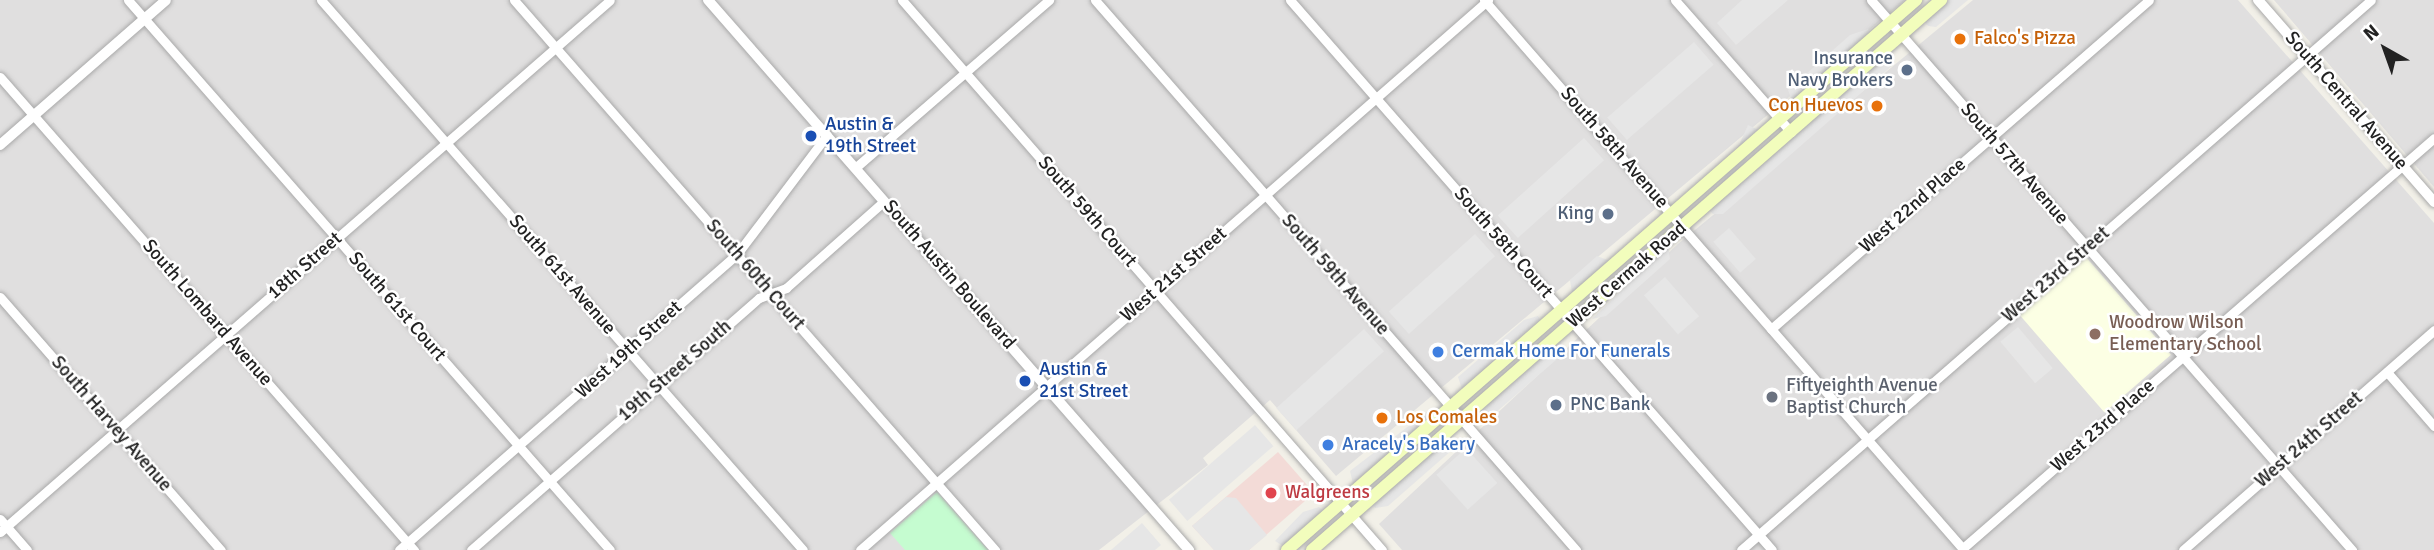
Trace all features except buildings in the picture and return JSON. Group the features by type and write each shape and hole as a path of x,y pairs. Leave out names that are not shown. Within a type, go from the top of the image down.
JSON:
{"main road":[{"name":"West Cermak Road","path":"1287,550 1916,0"},
{"name":"West Cermak Road","path":"1312,550 1941,0"}],"street":[{"name":"South 61st Court","path":"128,0 610,550"},
{"path":"0,145 166,0"},
{"name":"South 61st Avenue","path":"321,0 803,550"},
{"name":"South 60th Court","path":"514,0 995,550"},
{"name":"18th Street","path":"2,526 226,335 610,0"},
{"name":"South Austin Boulevard","path":"708,0 1189,550"},
{"name":"South 59th Court","path":"902,0 1382,550"},
{"path":"855,168 1049,0"},
{"name":"South 59th Avenue","path":"1095,0 1576,550"},
{"name":"South 58th Court","path":"1290,0 1772,550"},
{"path":"1675,0 1791,132"},
{"name":"South 57th Avenue","path":"1871,0 2351,550"},
{"name":"West 22nd Place","path":"1771,329 2149,0"},
{"name":"South Central Avenue","path":"2258,0 2434,202"},
{"name":"West 23rd Street","path":"1741,550 2371,0"},
{"name":"West 21st Street","path":"860,550 1486,1"},
{"name":"South 58th Avenue","path":"1486,1 1964,549"},
{"name":"South Lombard Avenue","path":"0,77 411,546"},
{"name":"West 19th Street","path":"399,550 411,546 518,446 737,254 827,135"},
{"name":"West 23rd Place","path":"1964,549 2434,138"},
{"name":"19th Street South","path":"471,550 769,292 786,288 884,201"},
{"name":"South Harvey Avenue","path":"0,297 221,550"},
{"name":"West 24th Street","path":"2183,550 2434,330"},
{"path":"2387,372 2434,426"},
{"path":"2,526 27,550"}],"shaded area":[{"path":"0,0 1905,0 1336,476 1270,400 1203,458 1208,465 1099,550 0,550"},
{"path":"1742,0 1788,0 1736,45 1717,23"},
{"path":"1950,0 1968,0 1936,27 1928,26 1925,22"},
{"path":"1973,0 2238,0 2434,223 2434,550 1402,550 1379,524 1678,244"},
{"path":"2274,0 2434,0 2434,187"},
{"path":"1868,29 1871,33 1792,101 1788,90 1850,35"},
{"path":"1694,42 1714,65 1627,140 1607,117"},
{"path":"1891,52 1893,65 1723,214 1713,214 1709,210"},
{"path":"1748,125 1759,130 1722,212 1711,207"},
{"path":"1584,138 1604,160 1518,238 1498,216"},
{"path":"1729,228 1756,259 1740,273 1713,242"},
{"path":"1475,234 1495,256 1409,334 1389,312"},
{"path":"1668,246 1670,259 1606,316 1592,319"},
{"path":"1597,256 1610,261 1572,293 1570,280"},
{"name":"Woodrow Wilson Elementary School","path":"2085,256 2171,355 2105,413 2019,314"},
{"path":"1665,277 1699,316 1678,335 1644,295"},
{"path":"1538,316 1541,321 1462,389 1458,377 1524,320"},
{"path":"2018,327 2053,368 2035,383 2000,342"},
{"path":"1364,329 1384,351 1296,430 1276,408"},
{"path":"1560,340 1564,353 1486,421 1480,417 1478,411"},
{"path":"1432,408 1431,416 1353,484 1350,471"},
{"path":"1255,425 1273,446 1187,521 1169,500"},
{"path":"1447,438 1452,450 1388,506 1375,508 1372,504"},
{"path":"1466,448 1497,483 1468,510 1436,475"},
{"path":"1278,452 1314,493 1249,550 1214,550 1192,526"},
{"path":"1226,497 1236,498 1267,535 1249,550 1214,550 1192,526"},
{"path":"1319,507 1323,511 1283,546 1275,541 1303,512"},
{"path":"1142,523 1161,545 1155,550 1111,550"}],"green space":[{"path":"937,492 988,550 905,550 890,533"}],"place":[{"name":"Falco's Pizza","path":"1960,39"},
{"name":"Insurance Navy Brokers","path":"1907,70"},
{"name":"Con Huevos","path":"1877,106"},
{"name":"Austin & 19th Street","path":"811,136"},
{"name":"King","path":"1608,214"},
{"name":"Woodrow Wilson Elementary School","path":"2095,334"},
{"name":"Cermak Home For Funerals","path":"1438,352"},
{"name":"Austin & 21st Street","path":"1025,381"},
{"name":"Fiftyeighth Avenue Baptist Church","path":"1772,397"},
{"name":"PNC Bank","path":"1556,405"},
{"name":"Los Comales","path":"1382,418"},
{"name":"Aracely's Bakery","path":"1328,445"},
{"name":"Walgreens","path":"1271,493"}]}
